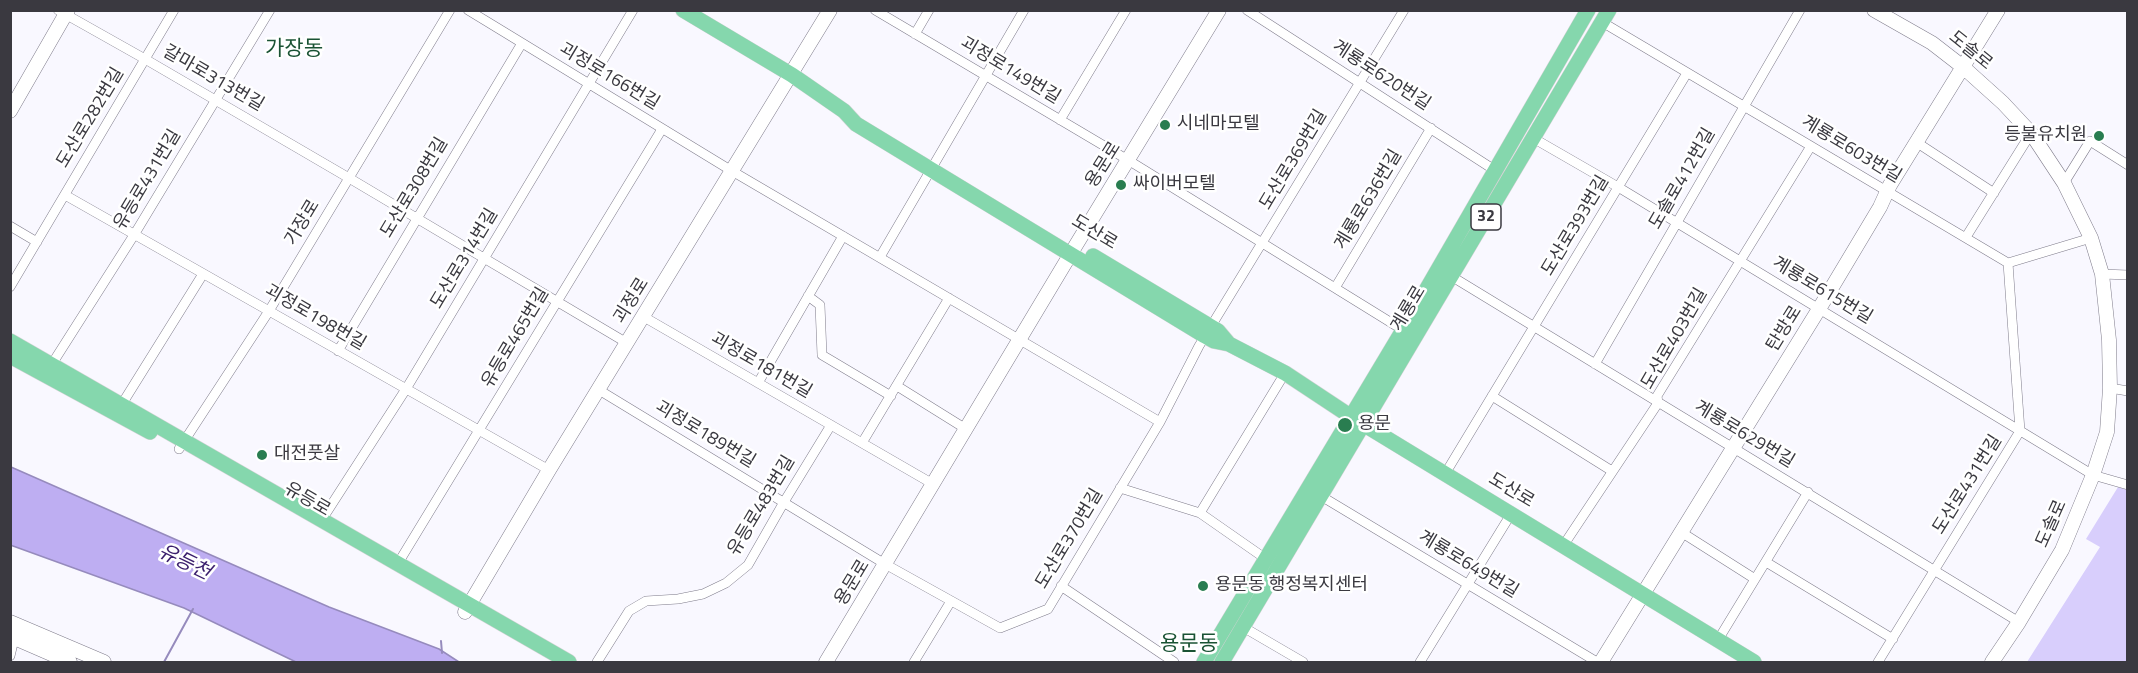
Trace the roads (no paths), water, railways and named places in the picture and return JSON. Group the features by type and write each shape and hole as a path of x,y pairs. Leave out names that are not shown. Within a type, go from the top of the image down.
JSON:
{"main road":[{"name":"도산로","path":"683,10 792,75 844,111 856,124 933,165 1208,332 1214,341 1229,344 1285,373 1357,420 1754,663"},
{"name":"계룡로","path":"1222,663 1321,496 1403,330 1588,10"},
{"name":"계룡로","path":"1204,663 1266,559 1451,276 1605,16"},
{"name":"유등로","path":"10,341 122,404 181,445 468,609 569,663"},
{"name":"유등로","path":"10,356 321,521 468,609 552,663"}],"street":[{"name":"도산로282번길","path":"10,286 174,10"},
{"name":"유등로431번길","path":"52,364 134,235 270,10"},
{"name":"가장로","path":"181,445 269,312 450,10"},
{"name":"괴정로166번길","path":"468,10 732,171 1020,340"},
{"name":"도산로314번길","path":"321,521 406,389 633,10"},
{"name":"괴정로","path":"468,609 549,470 830,10"},
{"name":"괴정로149번길","path":"875,10 1128,160"},
{"path":"915,34 928,10"},
{"path":"880,257 1024,10"},
{"path":"1060,120 1126,10"},
{"name":"용문로","path":"826,663 1219,10"},
{"name":"계룡로620번길","path":"1247,10 1496,171"},
{"name":"도산로369번길","path":"1208,332 1404,10"},
{"name":"도솔로412번길","path":"1595,364 1800,10"},
{"name":"도솔로","path":"1874,10 1932,43 1963,67 2003,103 2031,133 2064,183 2091,238 2102,274 2109,340 2110,388 2107,432 2093,475 2062,550 1992,663"},
{"name":"탄방로","path":"1599,663 1819,309 1916,142 1998,10"},
{"name":"갈마로313번길","path":"62,12 216,100 627,343"},
{"path":"10,93 62,12"},
{"path":"10,111 62,12"},
{"name":"계룡로603번길","path":"1605,16 1687,73 2008,263"},
{"name":"도산로308번길","path":"338,351 522,44"},
{"name":"도산로393번길","path":"1445,474 1687,73"},
{"name":"계룡로636번길","path":"1335,288 1431,128"},
{"name":"유등로465번길","path":"396,565 662,129"},
{"path":"1965,237 2031,133"},
{"name":"계룡로615번길","path":"1533,138 1618,187 2093,475 2127,485"},
{"path":"2064,183 2090,141 2127,165"},
{"path":"1916,142 1994,193"},
{"name":"도산로403번길","path":"1563,546 1658,403 1657,396 1811,146"},
{"path":"1128,160 1403,330"},
{"name":"괴정로198번길","path":"64,195 549,470"},
{"path":"10,226 37,242"},
{"path":"759,383 843,236"},
{"path":"2008,263 2091,238"},
{"name":"도산로431번길","path":"1878,663 2020,431 2008,263"},
{"path":"122,404 203,274"},
{"path":"2102,274 2127,275"},
{"name":"계룡로629번길","path":"1451,276 1535,325 1658,403 2019,622"},
{"path":"808,296 820,305 822,356 891,396"},
{"path":"862,443 950,298"},
{"name":"괴정로181번길","path":"644,317 933,484"},
{"name":"도산로370번길","path":"885,564 1000,628 1048,609 1160,422 1208,332"},
{"path":"1020,340 1160,422"},
{"path":"1200,513 1285,373"},
{"path":"897,386 966,429"},
{"path":"2110,388 2127,391"},
{"name":"괴정로189번길","path":"599,390 885,564"},
{"path":"1492,396 1612,471"},
{"name":"유등로483번길","path":"597,663 629,611 646,601 678,599 703,594 726,583 748,565 831,425"},
{"path":"1120,488 1200,513 1266,559"},
{"path":"1718,640 1808,492"},
{"name":"계룡로649번길","path":"1321,496 1599,663"},
{"path":"1433,663 1422,660 1511,514"},
{"path":"1681,532 1755,579"},
{"path":"1766,562 1893,639"},
{"path":"1061,586 1174,663"},
{"path":"914,663 951,601"},
{"path":"1243,627 1304,663"},
{"path":"10,656 13,630"},
{"path":"13,630 70,663"},
{"path":"13,630 104,663"}],"water":[{"name":"유등천","path":"11,467 329,607 439,649 459,662 296,662 184,608 10,545"}],"waterway":[{"path":"164,662 193,609"},
{"path":"441,641 442,653"}],"place":[{"name":"시네마모텔","path":"1165,125"},
{"name":"등불유치원","path":"2099,136"},
{"name":"싸이버모텔","path":"1121,185"},
{"name":"용문","path":"1345,425"},
{"name":"대전풋살","path":"262,455"},
{"name":"용문동 행정복지센터","path":"1203,586"}],"district":[{"name":"가장동","path":"294,50"},
{"name":"용문동","path":"1189,645"}]}
